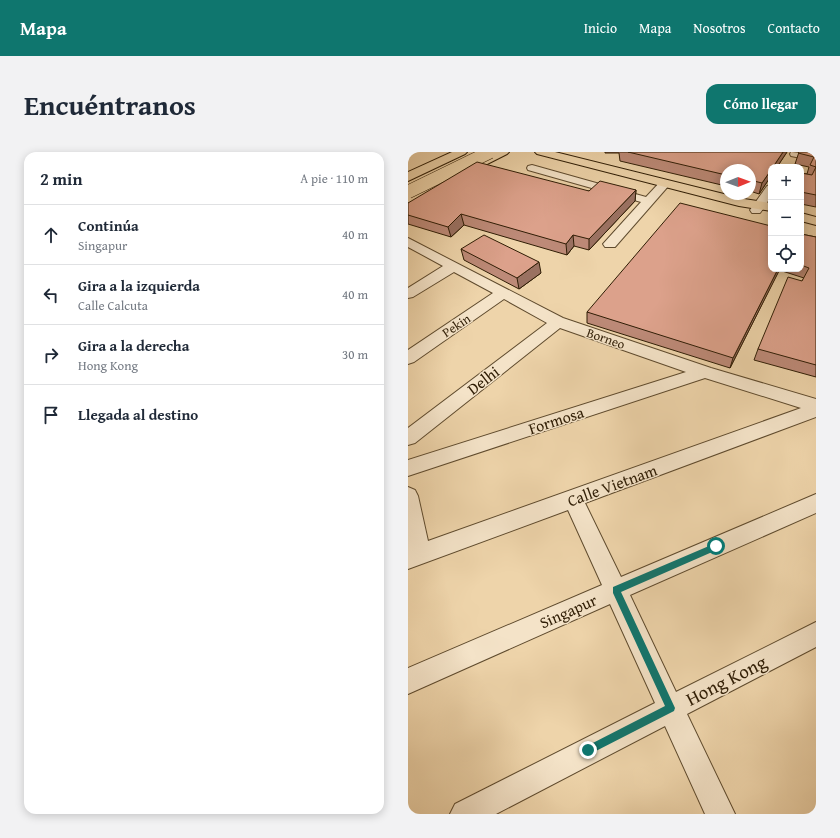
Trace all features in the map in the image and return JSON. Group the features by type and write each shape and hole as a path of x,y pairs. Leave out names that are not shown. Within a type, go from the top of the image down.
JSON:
{"main road":[{"path":"408,177 461,152"},
{"path":"408,183 474,152"},
{"path":"408,191 490,152"},
{"path":"408,200 440,179 503,152"},
{"path":"541,152 762,207"},
{"path":"422,170 435,168 446,170 450,175 440,179"},
{"path":"804,214 816,217"},
{"path":"804,218 816,221"},
{"path":"804,223 816,225"}],"street":[{"path":"458,166 486,152"},
{"path":"793,155 816,158"},
{"path":"532,168 649,201"},
{"path":"408,191 440,179"},
{"path":"610,244 665,183"},
{"path":"762,207 768,194"},
{"name":"Borneo","path":"408,243 558,322 705,372 816,406"},
{"path":"408,294 454,266"},
{"name":"Pekin","path":"408,358 503,293"},
{"name":"Delhi","path":"408,438 558,322"},
{"name":"Formosa","path":"408,468 705,372"},
{"name":"Calle Vietnam","path":"414,556 816,410"},
{"path":"408,496 414,556"},
{"path":"574,499 720,814"},
{"name":"Singapur","path":"408,680 816,503"},
{"name":"Hong Kong","path":"465,814 816,634"}],"building":[{"path":"628,152 783,152 775,164 768,164 768,174 762,183 756,182 756,164 720,164 720,174"},
{"path":"816,152 816,167 810,165 814,157 798,153"},
{"path":"477,162 589,191 600,181 636,190 589,239 573,235 566,244 461,214 448,227 408,215 408,203"},
{"path":"816,167 816,195 804,193 804,174 812,175"},
{"path":"680,203 768,225 768,272 776,272 733,358 587,312"},
{"path":"484,235 539,262 517,278 461,249"},
{"path":"804,235 816,237 816,365 758,349 788,277 802,281 809,268 804,266"}],"route":[{"path":"588,750 671,708 616,590 716,546"}]}
